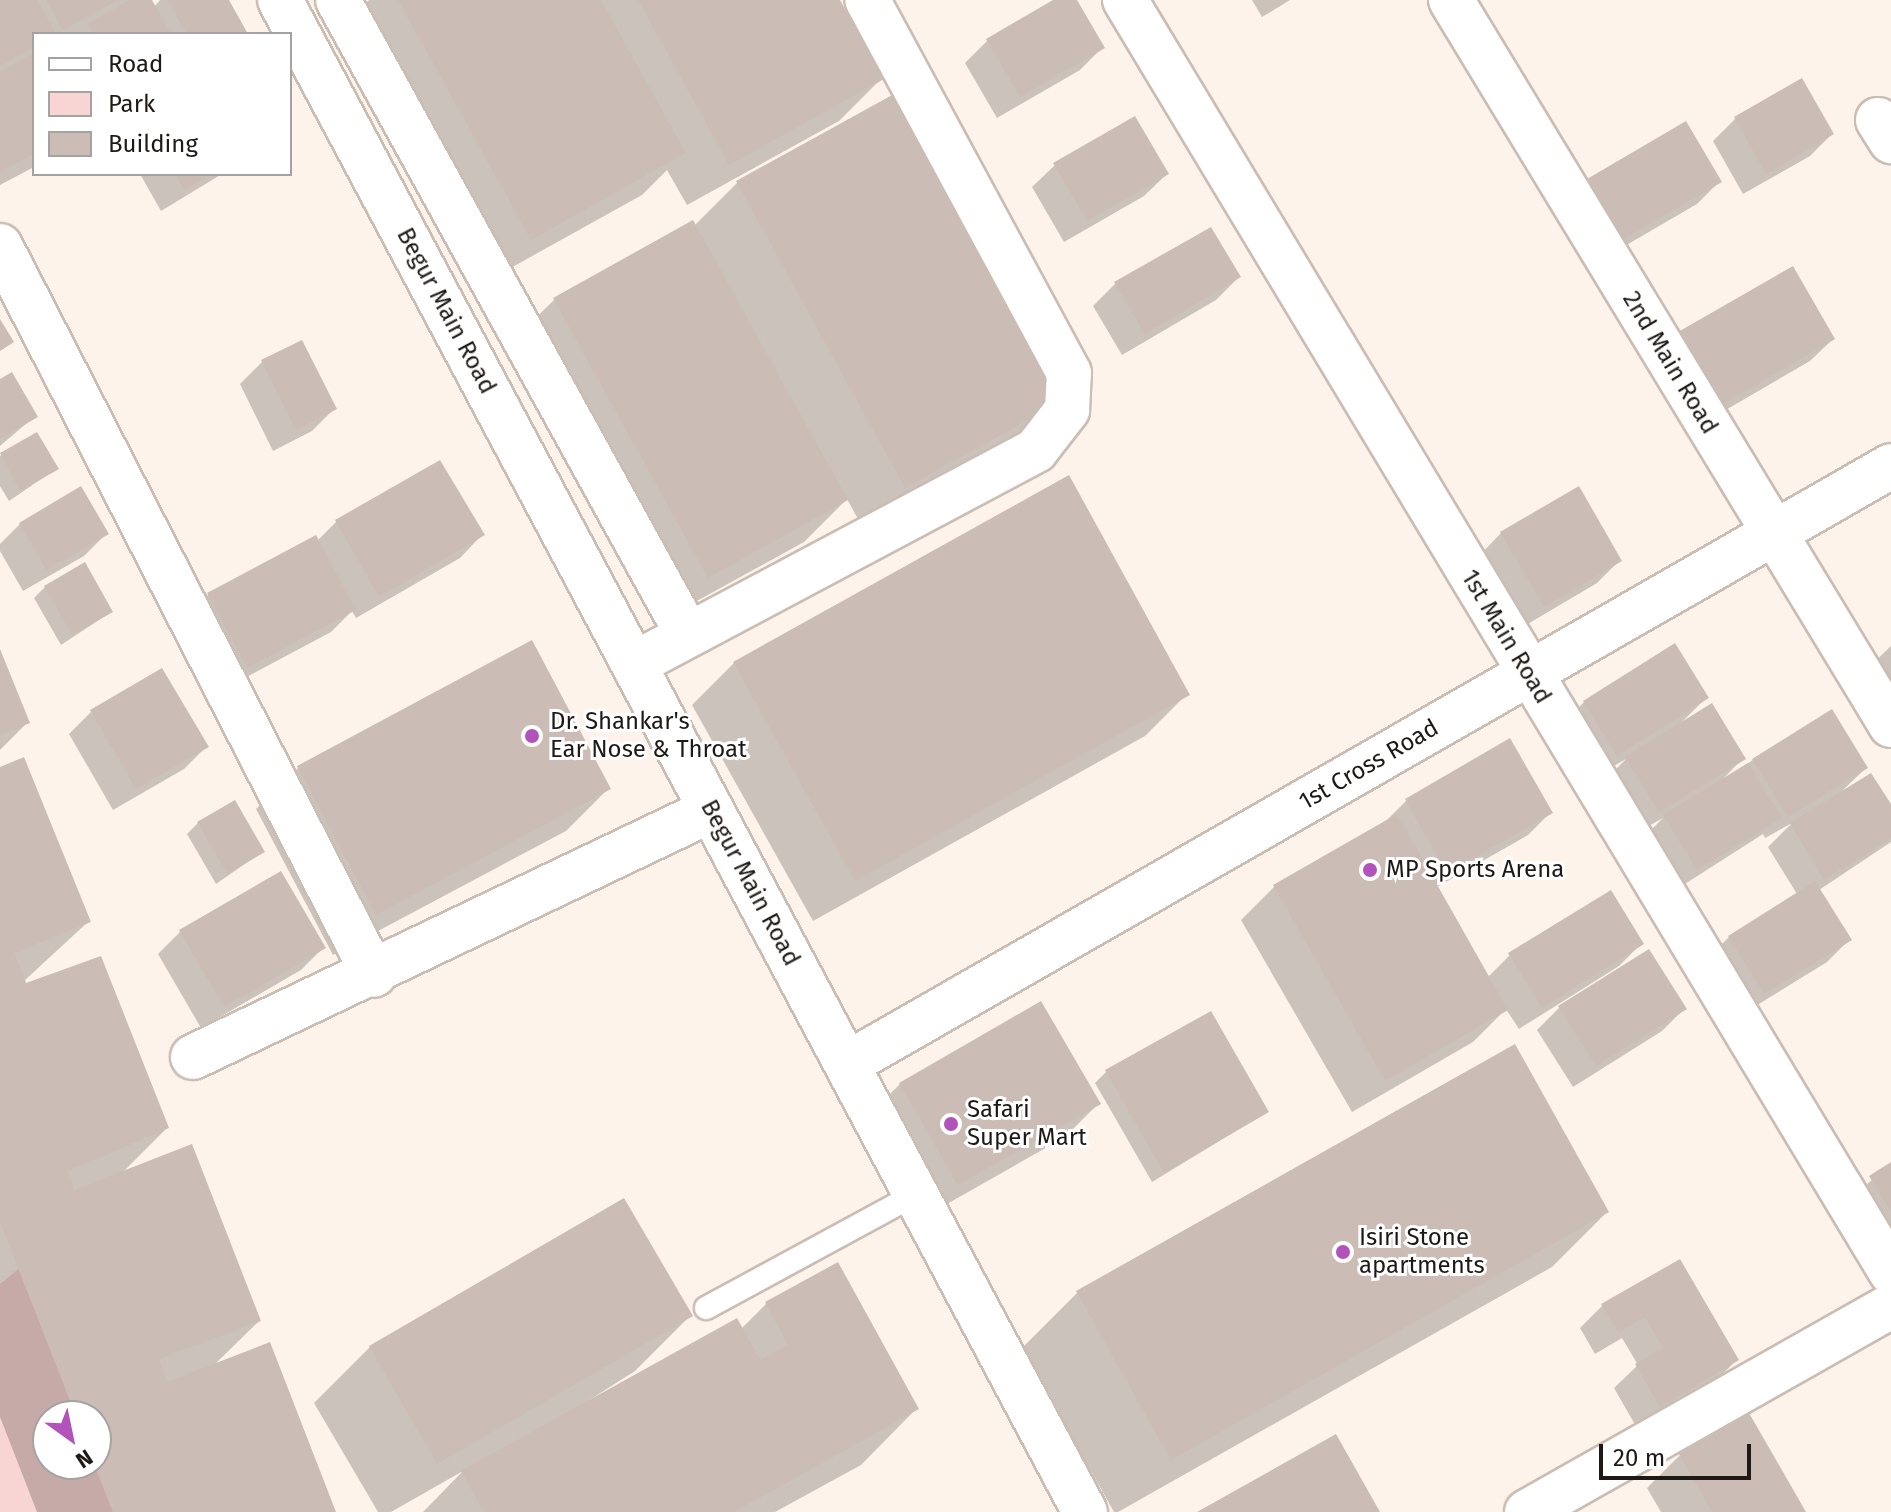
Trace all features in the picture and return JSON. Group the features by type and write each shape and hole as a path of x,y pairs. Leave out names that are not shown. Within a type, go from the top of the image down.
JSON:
{"street":[{"path":"338,0 688,635"},
{"path":"634,664 1036,450 1067,410 1069,373 867,0"},
{"name":"1st Main Road","path":"1125,0 1528,674 1891,1272"},
{"name":"2nd Main Road","path":"1451,0 1891,725"},
{"name":"Begur Main Road","path":"293,5 634,664 1085,1512"},
{"path":"0,246 374,975"},
{"name":"1st Cross Road","path":"847,1064 1891,466"},
{"path":"193,1057 374,975 711,810"},
{"path":"1527,1512 1891,1306"}],"lane":[{"path":"706,1308 916,1194"}],"green space":[{"path":"21,1267 71,1400 32,1400 32,1480 101,1480 113,1512 0,1512 0,1284"}],"building":[{"path":"0,0 38,0 55,32 32,32 32,48 0,65"},
{"path":"46,0 118,0 63,30"},
{"path":"129,0 152,0 170,32 92,32 88,24"},
{"path":"167,0 229,0 247,32 186,32"},
{"path":"398,0 601,0 686,153 531,240"},
{"path":"638,0 840,0 884,79 729,165"},
{"path":"1053,0 1077,0 1105,48 1020,97 986,39"},
{"path":"32,54 32,155 0,172 0,72"},
{"path":"1802,78 1834,134 1766,174 1734,117"},
{"path":"894,94 1064,400 905,488 736,181"},
{"path":"1135,116 1169,174 1087,221 1053,163"},
{"path":"1686,121 1722,182 1622,240 1587,179"},
{"path":"176,176 208,176 184,190"},
{"path":"693,220 848,500 708,578 553,298"},
{"path":"1211,227 1241,277 1145,334 1114,282"},
{"path":"1793,266 1835,339 1721,405 1678,332"},
{"path":"0,319 14,342 0,351"},
{"path":"302,340 337,409 296,430 261,360"},
{"path":"12,372 38,417 0,439 0,379"},
{"path":"37,432 59,469 20,491 0,453"},
{"path":"440,460 485,535 379,597 335,520"},
{"path":"1069,475 1190,695 855,881 733,662"},
{"path":"81,486 109,534 46,570 19,523"},
{"path":"1579,486 1622,561 1544,607 1500,532"},
{"path":"316,535 356,610 247,668 207,593"},
{"path":"85,562 113,612 72,635 44,586"},
{"path":"532,640 611,789 376,915 297,766"},
{"path":"1675,643 1709,698 1617,756 1583,701"},
{"path":"0,649 30,723 0,735"},
{"path":"162,668 209,747 136,789 90,710"},
{"path":"1712,703 1746,759 1659,812 1625,757"},
{"path":"1832,709 1868,768 1788,817 1752,759"},
{"path":"1510,738 1553,813 1447,873 1405,799"},
{"path":"24,757 91,922 14,953 26,983 101,956 169,1128 68,1171 74,1190 192,1144 261,1321 159,1359 167,1382 270,1342 336,1512 113,1512 100,1480 112,1480 112,1400 70,1400 0,1222 0,767"},
{"path":"1748,763 1782,818 1697,870 1663,815"},
{"path":"1871,773 1891,804 1891,839 1824,880 1790,823"},
{"path":"235,800 265,852 227,874 197,822"},
{"path":"1397,814 1508,1010 1385,1081 1273,885"},
{"path":"281,871 326,948 224,1007 179,930"},
{"path":"1815,881 1852,940 1764,994 1728,936"},
{"path":"1611,890 1644,944 1542,1008 1508,953"},
{"path":"1649,949 1687,1009 1596,1066 1558,1006"},
{"path":"1041,1001 1101,1104 958,1185 899,1083"},
{"path":"1211,1011 1269,1112 1164,1173 1105,1070"},
{"name":"Isiri Stone apartments","path":"1515,1044 1609,1212 1171,1460 1076,1291"},
{"path":"1891,1162 1891,1212 1869,1176"},
{"path":"624,1198 693,1316 437,1464 369,1346"},
{"path":"1680,1259 1739,1360 1660,1407 1635,1364 1663,1348 1645,1317 1618,1333 1601,1304"},
{"path":"838,1262 919,1409 734,1512 484,1512 461,1471 737,1318 760,1360 788,1345 765,1302"},
{"path":"1749,1413 1806,1512 1712,1512 1679,1454"},
{"path":"1336,1434 1380,1512 1197,1512"}],"place":[{"name":"Dr. Shankar's Ear Nose & Throat","path":"532,736"},
{"name":"MP Sports Arena","path":"1370,870"},
{"name":"Safari Super Mart","path":"951,1124"},
{"name":"Isiri Stone apartments","path":"1343,1252"}]}
